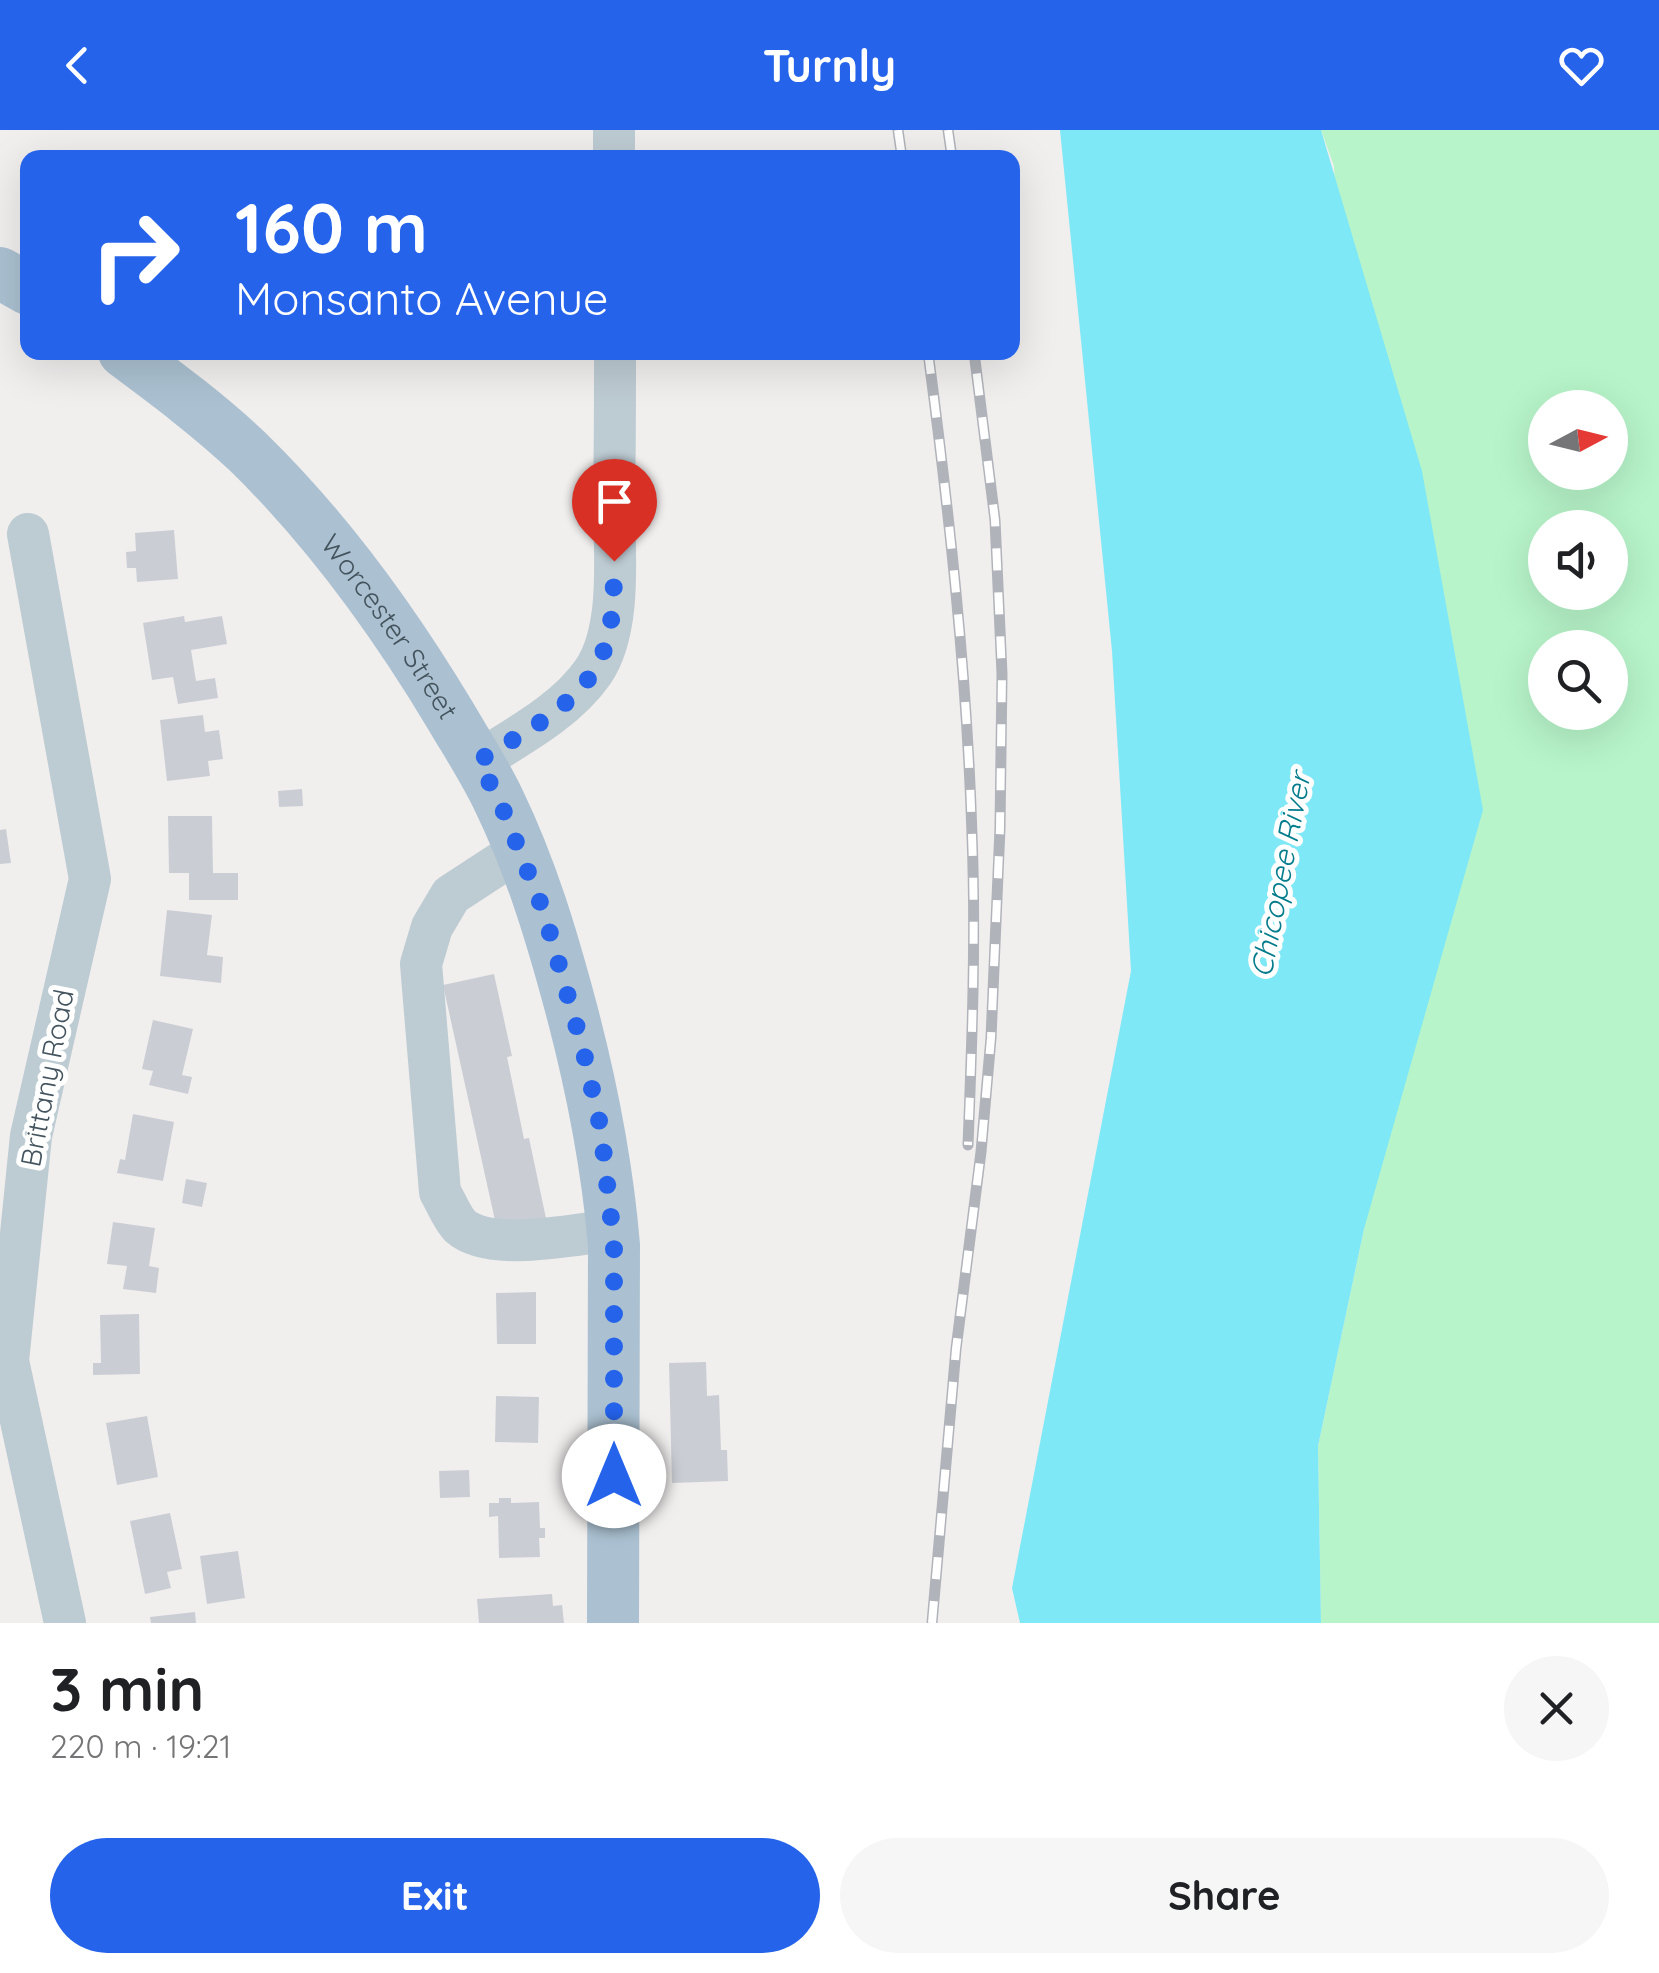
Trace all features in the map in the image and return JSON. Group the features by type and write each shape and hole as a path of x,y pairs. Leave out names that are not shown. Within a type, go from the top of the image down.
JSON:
{"main road":[{"name":"Worcester Street","path":"134,360 240,445 348,562 396,628 478,761 520,850 552,936 601,1129 613,1230 614,1623"}],"street":[{"path":"478,761 569,698 596,668 605,646 614,599 615,360"},
{"name":"Brittany Road","path":"28,534 90,880 31,1136 8,1362 9,1402 65,1623"},
{"path":"520,850 451,895 432,927 421,964 440,1192 459,1225 484,1239 613,1230"},
{"path":"0,1170 31,1136"}],"green space":[{"path":"1321,130 1659,130 1659,1623 1321,1623 1318,1446 1364,1229 1334,166"}],"water":[{"name":"Chicopee River","path":"1060,130 1321,130 1422,471 1483,810 1364,1229 1318,1446 1321,1623 1020,1623 1012,1588 1131,971 1112,651"}],"building":[{"path":"174,530 178,579 137,582 136,568 127,568 126,552 136,551 135,533"},
{"path":"184,616 185,622 222,616 227,644 191,650 196,681 215,678 218,698 178,704 173,677 152,680 143,623"},
{"path":"203,715 205,732 219,730 223,759 208,761 210,776 167,781 160,720"},
{"path":"302,789 303,806 279,807 278,791"},
{"path":"168,816 212,816 213,873 238,873 238,900 189,900 189,873 169,873"},
{"path":"6,829 11,863 0,864 0,830"},
{"path":"167,910 212,915 207,955 223,957 221,983 160,976"},
{"path":"494,974 512,1056 507,1057 524,1139 529,1138 547,1223 498,1234 443,985"},
{"path":"153,1020 193,1029 182,1075 192,1077 188,1094 149,1085 153,1071 142,1069"},
{"path":"133,1114 174,1122 163,1181 117,1173 120,1159 125,1160"},
{"path":"186,1179 207,1183 202,1207 182,1203"},
{"path":"113,1222 155,1228 149,1266 159,1268 156,1293 123,1289 127,1266 107,1264"},
{"path":"536,1292 536,1344 497,1344 496,1293"},
{"path":"139,1314 140,1374 93,1375 93,1363 101,1363 100,1315"},
{"path":"706,1362 707,1396 719,1395 721,1450 727,1450 728,1481 672,1483 669,1363"},
{"path":"496,1396 539,1397 538,1443 495,1442"},
{"path":"147,1416 158,1477 117,1485 106,1423"},
{"path":"469,1470 470,1497 440,1498 439,1471"},
{"path":"499,1498 511,1498 511,1503 539,1502 540,1528 545,1528 545,1538 539,1538 540,1557 499,1558 498,1516 489,1517 489,1503 499,1503"},
{"path":"170,1513 182,1569 167,1572 171,1588 145,1594 130,1521"},
{"path":"238,1551 245,1598 207,1604 200,1556"},
{"path":"552,1594 553,1606 562,1605 564,1623 479,1623 477,1599"},
{"path":"195,1612 196,1623 151,1623 150,1617"}],"railway":[{"path":"898,130 901,150"},
{"path":"948,130 951,150"},
{"path":"929,360 956,593 970,775 974,951 968,1145"},
{"path":"932,1623 956,1349 991,1038 1000,828 1002,674 995,520 975,360"}],"route":[{"path":"614,561 614,599 605,646 596,668 545,717 478,761 500,802 544,912 601,1129 614,1245 614,1476"}]}
